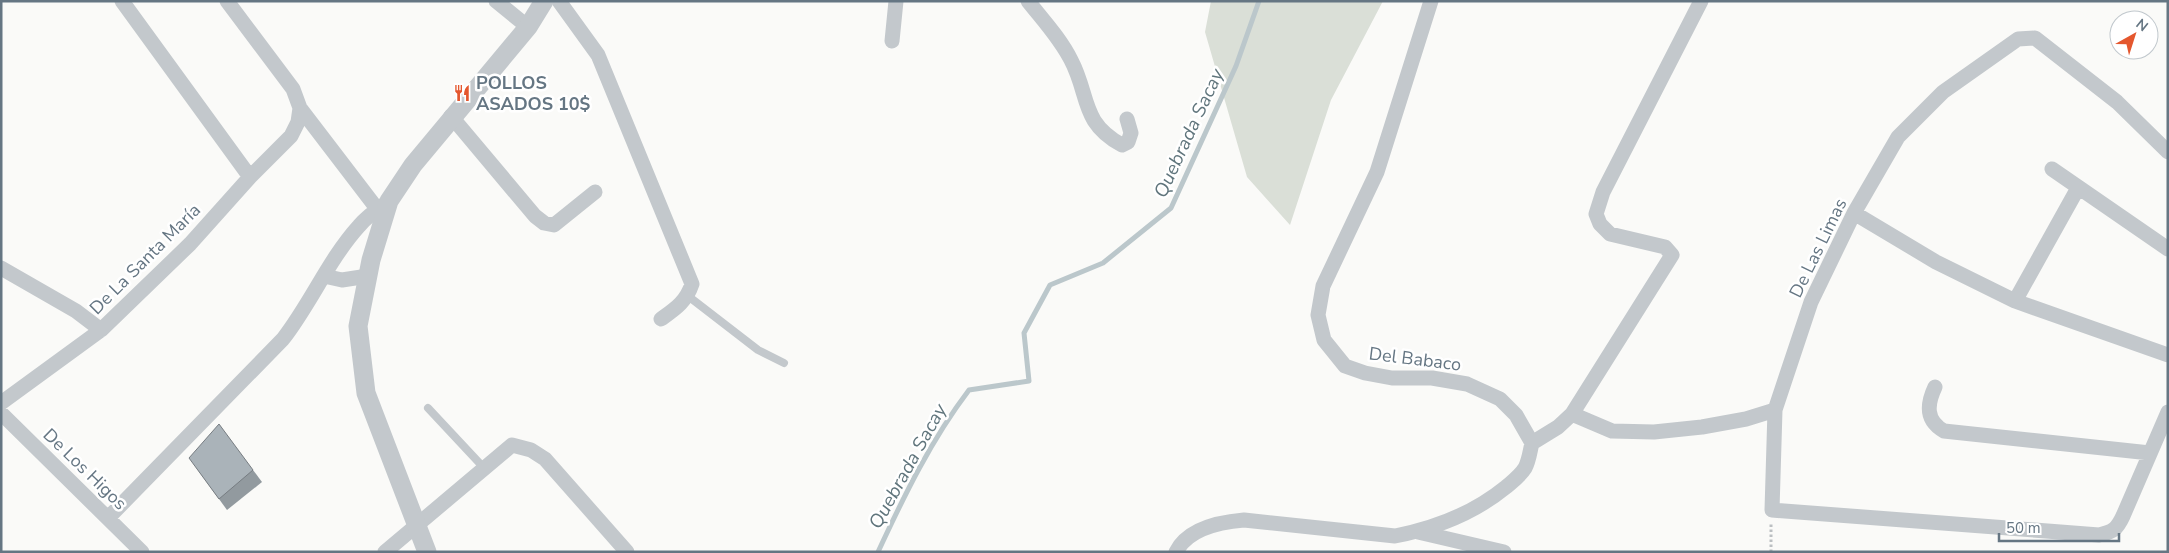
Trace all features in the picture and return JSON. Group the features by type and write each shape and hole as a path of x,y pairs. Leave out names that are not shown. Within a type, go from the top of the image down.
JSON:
{"street":[{"path":"122,1 250,177"},
{"path":"227,1 293,89 299,115 384,205"},
{"path":"496,1 528,27"},
{"path":"109,517 283,339 347,240 361,224 384,205 451,116 528,27 544,1"},
{"path":"559,1 598,55 606,72 692,284 688,296 682,304 660,319"},
{"path":"892,41 896,1"},
{"path":"1028,1 1049,27 1071,60 1089,113 1097,127 1122,145 1128,142 1131,133 1127,119"},
{"name":"Del Babaco","path":"1431,1 1377,172 1324,286 1318,315 1324,340 1344,366 1365,373 1392,378 1432,378 1467,384 1500,399 1516,415 1532,443"},
{"path":"1176,552 1191,536 1206,527 1225,521 1244,520 1395,536 1455,519 1492,499 1519,476 1526,467 1532,443 1558,427 1572,414 1672,256 1665,247 1610,234 1600,224 1596,214 1603,192 1701,1"},
{"name":"De Las Limas","path":"1772,510 1775,410 1811,302 1854,213 1898,137 1943,92 2018,39 2035,38 2117,102 2168,152"},
{"name":"De La Santa María","path":"1,404 101,330 190,244 250,177 291,136 299,115"},
{"path":"451,116 535,216 544,223 554,224 595,192"},
{"path":"2052,169 2168,249"},
{"path":"2015,301 2078,188"},
{"path":"384,205 358,326 366,393 427,552"},
{"path":"1854,213 1936,262 2015,301 2168,355"},
{"path":"1,268 76,311 101,330"},
{"path":"324,276 342,280 368,276"},
{"path":"1935,387 1929,400 1928,412 1934,425 1944,431 2150,452"},
{"path":"1572,414 1612,431 1654,432 1702,427 1746,419 1775,410"},
{"path":"1772,510 2099,535 2111,532 2117,528 2168,412"},
{"name":"De Los Higos","path":"1,414 109,517 139,551"},
{"path":"385,552 416,524 512,446 531,450 545,459 627,552"},
{"path":"1416,531 1504,552"}],"lane":[{"path":"688,296 758,350 784,364"},
{"path":"428,408 485,469"}],"path":[{"path":"1771,552 1772,510"}],"shaded area":[{"path":"1211,1 1383,1 1331,100 1290,225 1247,177 1205,32"}],"building":[{"path":"219,424 253,470 219,499 189,458"}],"waterway":[{"name":"Quebrada Sacay","path":"878,552 930,448 969,390 1029,381 1024,333 1050,285 1103,263 1171,208 1236,66 1259,1"}],"place":[{"name":"POLLOS ASADOS 10$","path":"462,93"}]}
